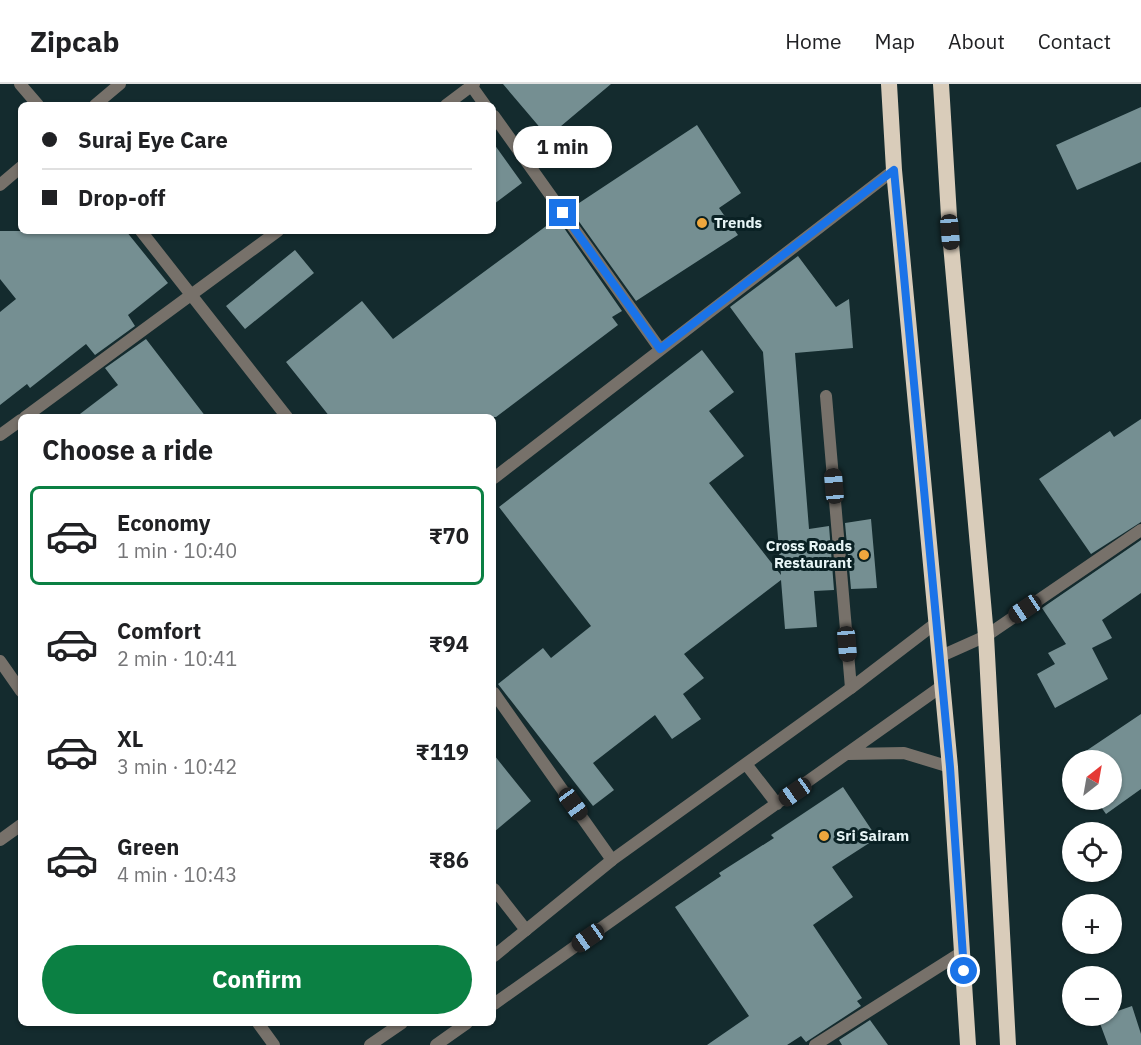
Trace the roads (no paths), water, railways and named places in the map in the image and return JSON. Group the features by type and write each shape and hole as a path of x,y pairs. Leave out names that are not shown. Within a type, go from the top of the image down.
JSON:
{"highway":[{"path":"888,84 950,767 968,1045"},
{"path":"941,84 951,244 986,636 1008,1045"}],"street":[{"path":"20,84 35,102"},
{"path":"99,102 120,84"},
{"path":"450,102 472,85 483,102"},
{"path":"496,119 660,349"},
{"path":"0,185 18,170"},
{"path":"496,476 894,170"},
{"path":"143,234 285,414"},
{"path":"29,414 274,234"},
{"path":"826,396 851,688"},
{"path":"0,435 18,422"},
{"path":"939,657 986,636 1141,530"},
{"path":"496,954 612,860 851,688 936,623"},
{"path":"0,661 18,687"},
{"path":"496,1003 942,686"},
{"path":"496,696 612,860"},
{"path":"848,754 904,753 950,767"},
{"path":"746,764 777,804"},
{"path":"0,840 18,827"},
{"path":"496,891 526,930"},
{"path":"815,1045 962,952"},
{"path":"260,1026 274,1045"},
{"path":"370,1045 398,1026"},
{"path":"436,1045 463,1026"}],"place":[{"name":"Trends","path":"702,223"},
{"name":"Cross Roads Restaurant","path":"864,555"},
{"name":"Sri Sairam","path":"824,836"}]}
